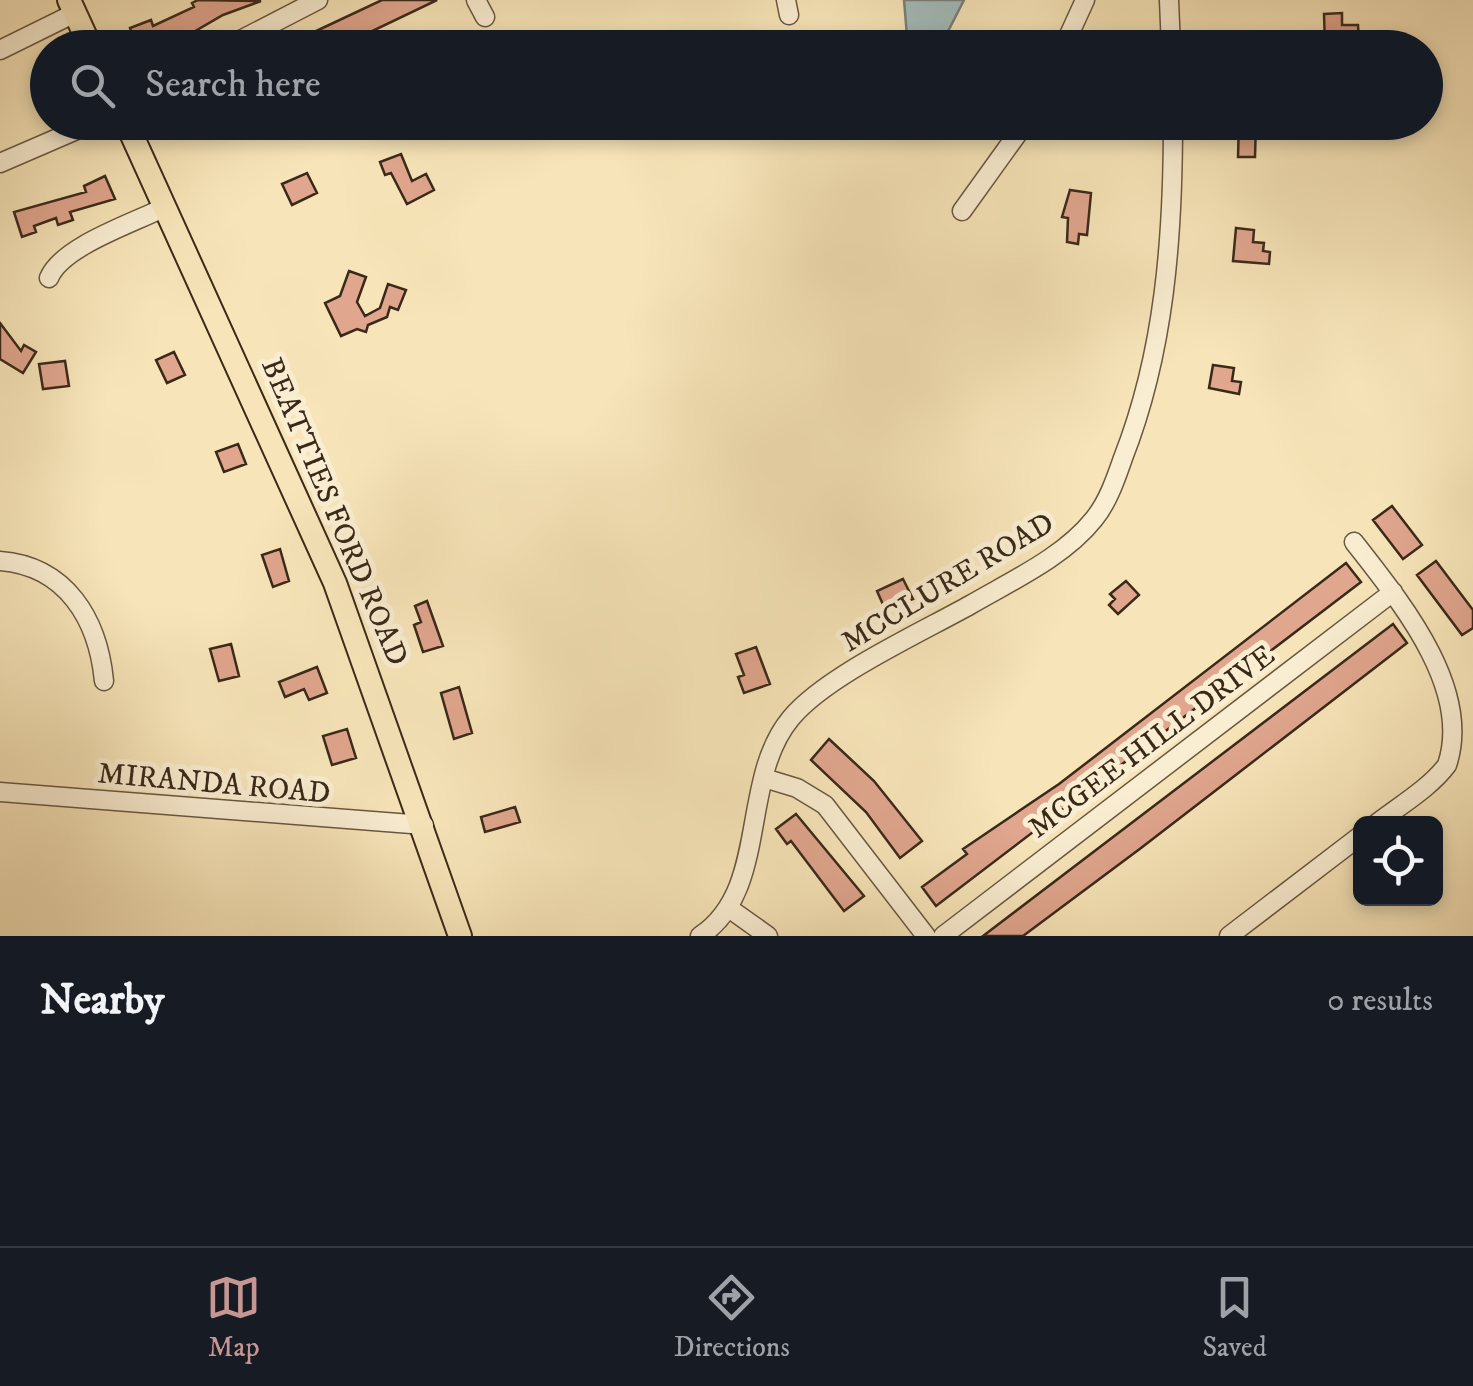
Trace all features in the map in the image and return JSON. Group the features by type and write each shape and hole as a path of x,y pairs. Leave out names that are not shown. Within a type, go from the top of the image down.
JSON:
{"main road":[{"path":"72,7 83,30"},
{"name":"BEATTIES FORD ROAD","path":"134,140 299,494 424,826 460,936"}],"street":[{"path":"260,30 318,0"},
{"path":"1071,30 1085,0"},
{"path":"1169,0 1170,30"},
{"path":"33,30 72,7"},
{"path":"0,50 30,32"},
{"path":"0,163 53,140"},
{"path":"962,212 1013,140"},
{"name":"MCCLURE ROAD","path":"730,909 764,778 782,731 808,702 1042,562 1084,530 1103,507 1136,425 1156,352 1171,217 1173,140"},
{"path":"48,278 62,258 166,208"},
{"path":"1354,542 1456,673 1465,715 1459,744 1446,767 1386,816"},
{"path":"0,561 47,572 74,595 99,651 104,682"},
{"name":"MCGEE HILL DRIVE","path":"943,936 1393,592"},
{"path":"764,778 797,788 825,805 926,936"},
{"name":"MIRANDA ROAD","path":"0,792 424,826"},
{"path":"1229,936 1353,841"},
{"path":"700,936 730,909 768,936"}],"water":[{"path":"904,0 964,0 949,30 906,30"}],"building":[{"path":"382,0 437,0 374,30 318,30"},
{"path":"261,1 197,30 131,30 151,20 153,26 194,7 192,3"},
{"path":"1342,13 1342,25 1358,25 1358,30 1325,30 1324,14"},
{"path":"1238,140 1255,140 1255,157 1238,157"},
{"path":"401,154 412,181 426,174 434,190 407,204 391,173 385,175 380,162"},
{"path":"307,173 317,193 292,205 282,184"},
{"path":"105,176 115,199 70,212 73,220 58,225 56,218 34,226 36,232 22,237 14,212 86,192 84,186"},
{"path":"1070,190 1091,193 1087,235 1079,234 1078,244 1067,242 1068,218 1062,217"},
{"path":"1236,228 1254,230 1253,242 1264,243 1263,251 1270,252 1269,264 1233,261"},
{"path":"349,271 366,277 357,302 365,316 380,308 388,284 406,290 398,310 390,307 387,317 368,325 366,332 357,329 341,336 325,303 340,296"},
{"path":"0,323 21,351 24,345 36,352 23,373 0,359"},
{"path":"174,352 185,375 167,383 156,360"},
{"path":"65,361 69,386 43,389 39,364"},
{"path":"1213,365 1234,368 1232,381 1241,382 1239,394 1209,388"},
{"path":"238,444 246,464 224,472 216,452"},
{"path":"1392,506 1422,545 1403,559 1373,520"},
{"path":"280,549 289,581 273,587 262,555"},
{"path":"1436,561 1473,610 1473,628 1462,635 1417,575"},
{"path":"1346,563 1361,582 936,906 922,887 967,854 963,849 1059,784"},
{"path":"903,579 913,599 885,609 877,591"},
{"path":"1126,581 1139,595 1118,614 1109,605 1115,599 1110,594"},
{"path":"427,601 443,646 423,652 414,625 421,622 415,606"},
{"path":"1393,624 1407,643 1141,848 1023,936 983,936"},
{"path":"231,644 239,676 219,681 210,649"},
{"path":"756,647 770,684 744,693 738,677 744,675 736,654"},
{"path":"317,667 327,693 309,700 304,689 285,697 279,682"},
{"path":"459,687 472,733 454,739 441,693"},
{"path":"347,729 356,758 332,765 323,736"},
{"path":"829,739 874,781 922,841 900,858 866,812 811,760"},
{"path":"515,807 520,822 485,832 481,817"},
{"path":"796,814 864,896 844,911 791,841 787,844 776,829"}]}
